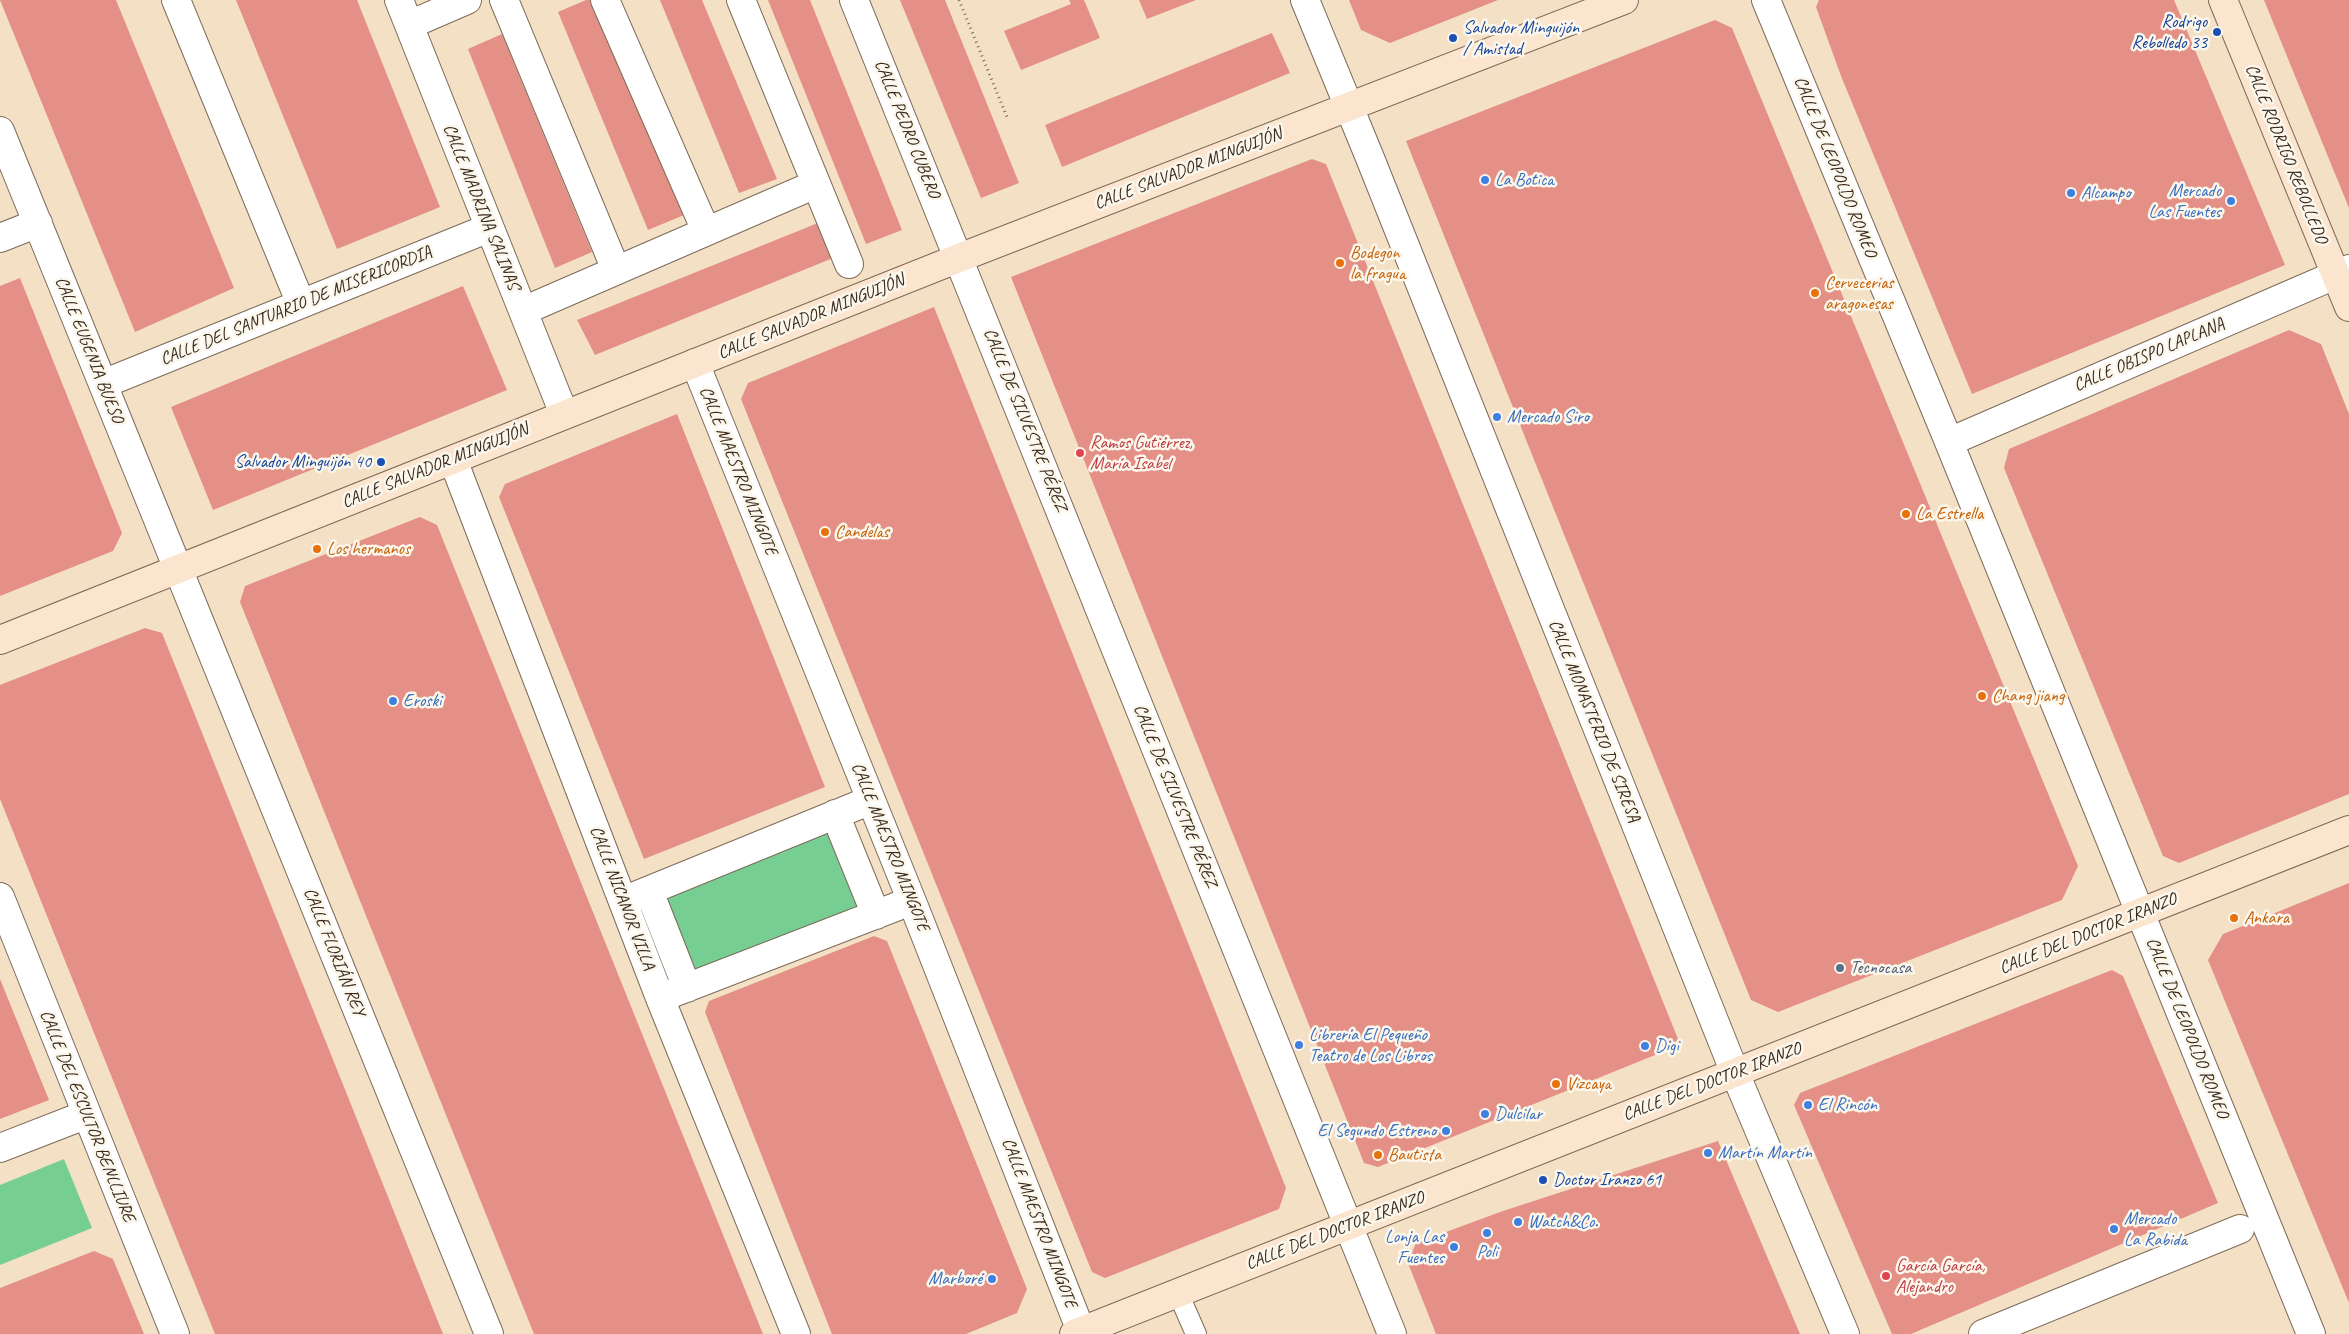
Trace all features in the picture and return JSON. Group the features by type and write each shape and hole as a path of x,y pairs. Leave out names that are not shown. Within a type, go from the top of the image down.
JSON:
{"street":[{"path":"176,0 301,304"},
{"name":"CALLE MADRINA SALINAS","path":"399,0 564,414"},
{"path":"409,25 467,0"},
{"path":"504,0 616,270"},
{"path":"605,0 706,231"},
{"path":"741,0 849,264"},
{"name":"CALLE PEDRO CUBERO","path":"854,0 959,258"},
{"name":"CALLE MONASTERIO DE SIRESA","path":"1305,0 1735,1073 1845,1334"},
{"name":"CALLE SALVADOR MINGUIJÓN","path":"0,640 959,258 1624,0"},
{"name":"CALLE DE LEOPOLDO ROMEO","path":"1766,0 1949,442 2141,913 2259,1210 2311,1334"},
{"name":"CALLE RODRIGO REBOLLEDO","path":"2223,0 2342,272 2349,307"},
{"name":"CALLE EUGENIA BUESO","path":"0,131 179,569"},
{"path":"523,310 816,184"},
{"path":"0,238 38,223"},
{"name":"CALLE DEL SANTUARIO DE MISERICORDIA","path":"103,384 489,228"},
{"name":"CALLE DE SILVESTRE PÉREZ","path":"959,258 1392,1334"},
{"name":"CALLE OBISPO LAPLANA","path":"1949,442 2342,272"},
{"name":"CALLE MAESTRO MINGOTE","path":"695,364 912,901 1077,1333"},
{"name":"CALLE NICANOR VILLA","path":"453,460 660,998 796,1334"},
{"name":"CALLE FLORIÁN REY","path":"179,569 489,1334"},
{"path":"623,901 871,800"},
{"path":"836,814 876,915"},
{"name":"CALLE DEL DOCTOR IRANZO","path":"1077,1333 2349,830"},
{"path":"649,891 687,988"},
{"name":"CALLE DEL ESCULTOR BENLLIURE","path":"0,897 85,1114 175,1334"},
{"path":"660,998 912,901"},
{"path":"0,1148 85,1114"},
{"path":"1983,1334 2240,1229"}],"lane":[{"path":"1178,1293 1196,1334"}],"path":[{"path":"959,0 1008,117"}],"green space":[{"path":"835,829 865,905 694,974 662,900"},
{"path":"64,1159 92,1228 0,1265 0,1185"}],"building":[{"path":"0,0 116,0 234,288 135,332"},
{"path":"236,0 357,0 440,207 337,249"},
{"path":"586,0 595,0 684,215 648,230 558,12"},
{"path":"660,0 702,0 777,179 739,193"},
{"path":"768,0 810,0 902,230 866,244"},
{"path":"900,0 945,0 1019,183 981,198"},
{"path":"1069,0 1084,0 1100,38 1021,70 1004,31 1071,4"},
{"path":"1139,0 1196,0 1147,19"},
{"path":"1349,0 1498,0 1390,43 1361,30"},
{"path":"1819,0 2174,0 2285,265 1972,394 1841,76 1816,7"},
{"path":"2264,0 2349,0 2349,208"},
{"path":"1715,20 1732,28 2078,866 2062,900 1778,1012 1751,1000 1406,141"},
{"path":"1272,33 1290,73 1062,167 1045,125"},
{"path":"502,34 592,252 555,268 468,49"},
{"path":"1312,159 1326,164 1678,1039 1670,1049 1378,1167 1364,1163 1011,277"},
{"path":"818,223 833,258 595,355 577,320"},
{"path":"20,278 122,533 113,551 0,596 0,286"},
{"path":"463,286 507,390 213,510 171,407"},
{"path":"934,307 1286,1188 1279,1209 1105,1278 1092,1272 741,399 748,383"},
{"path":"2289,330 2321,344 2349,414 2349,794 2179,863 2163,856 2004,468 2009,449"},
{"path":"677,414 825,787 644,859 499,497 505,484"},
{"path":"420,517 437,525 763,1334 534,1334 240,602 245,586"},
{"path":"145,628 162,633 443,1334 215,1334 0,799 0,685"},
{"path":"2349,883 2349,1303 2208,960 2223,934"},
{"path":"874,936 887,941 1027,1289 1017,1313 966,1334 832,1334 705,1012 709,1001"},
{"path":"2112,970 2123,976 2218,1203 1911,1334 1892,1334 1794,1105 1800,1093"},
{"path":"0,979 49,1100 0,1119"},
{"path":"1718,1141 1800,1334 1436,1334 1408,1263 1416,1243 1503,1211"},
{"path":"94,1251 113,1259 144,1334 0,1334 0,1288"}],"place":[{"name":"Rodrigo Rebolledo 33","path":"2217,32"},
{"name":"Salvador Minguijón / Amistad","path":"1453,38"},
{"name":"La Botica","path":"1485,180"},
{"name":"Alcampo","path":"2071,193"},
{"name":"Mercado Las Fuentes","path":"2231,201"},
{"name":"Bodegon la fragua","path":"1340,263"},
{"name":"Cervecerias aragonesas","path":"1815,293"},
{"name":"Mercado Siro","path":"1497,417"},
{"name":"Ramos Gutiérrez, María Isabel","path":"1080,453"},
{"name":"Salvador Minguijón 40","path":"381,462"},
{"name":"La Estrella","path":"1906,514"},
{"name":"Candelas","path":"825,532"},
{"name":"Los hermanos","path":"317,549"},
{"name":"Chang jiang","path":"1982,696"},
{"name":"Eroski","path":"393,701"},
{"name":"Ankara","path":"2234,918"},
{"name":"Tecnocasa","path":"1840,968"},
{"name":"Librería El Pequeño Teatro de Los Libros","path":"1299,1045"},
{"name":"Digi","path":"1645,1046"},
{"name":"Vizcaya","path":"1556,1084"},
{"name":"El Rincón","path":"1808,1105"},
{"name":"Dulcilar","path":"1485,1114"},
{"name":"El Segundo Estreno","path":"1446,1131"},
{"name":"Martín Martín","path":"1708,1153"},
{"name":"Bautista","path":"1378,1155"},
{"name":"Doctor Iranzo 61","path":"1543,1180"},
{"name":"Watch&Co.","path":"1518,1222"},
{"name":"Mercado La Rabida","path":"2114,1229"},
{"name":"Poli","path":"1487,1233"},
{"name":"Lonja Las Fuentes","path":"1454,1247"},
{"name":"García García, Alejandro","path":"1886,1276"},
{"name":"Marboré","path":"992,1279"}]}
